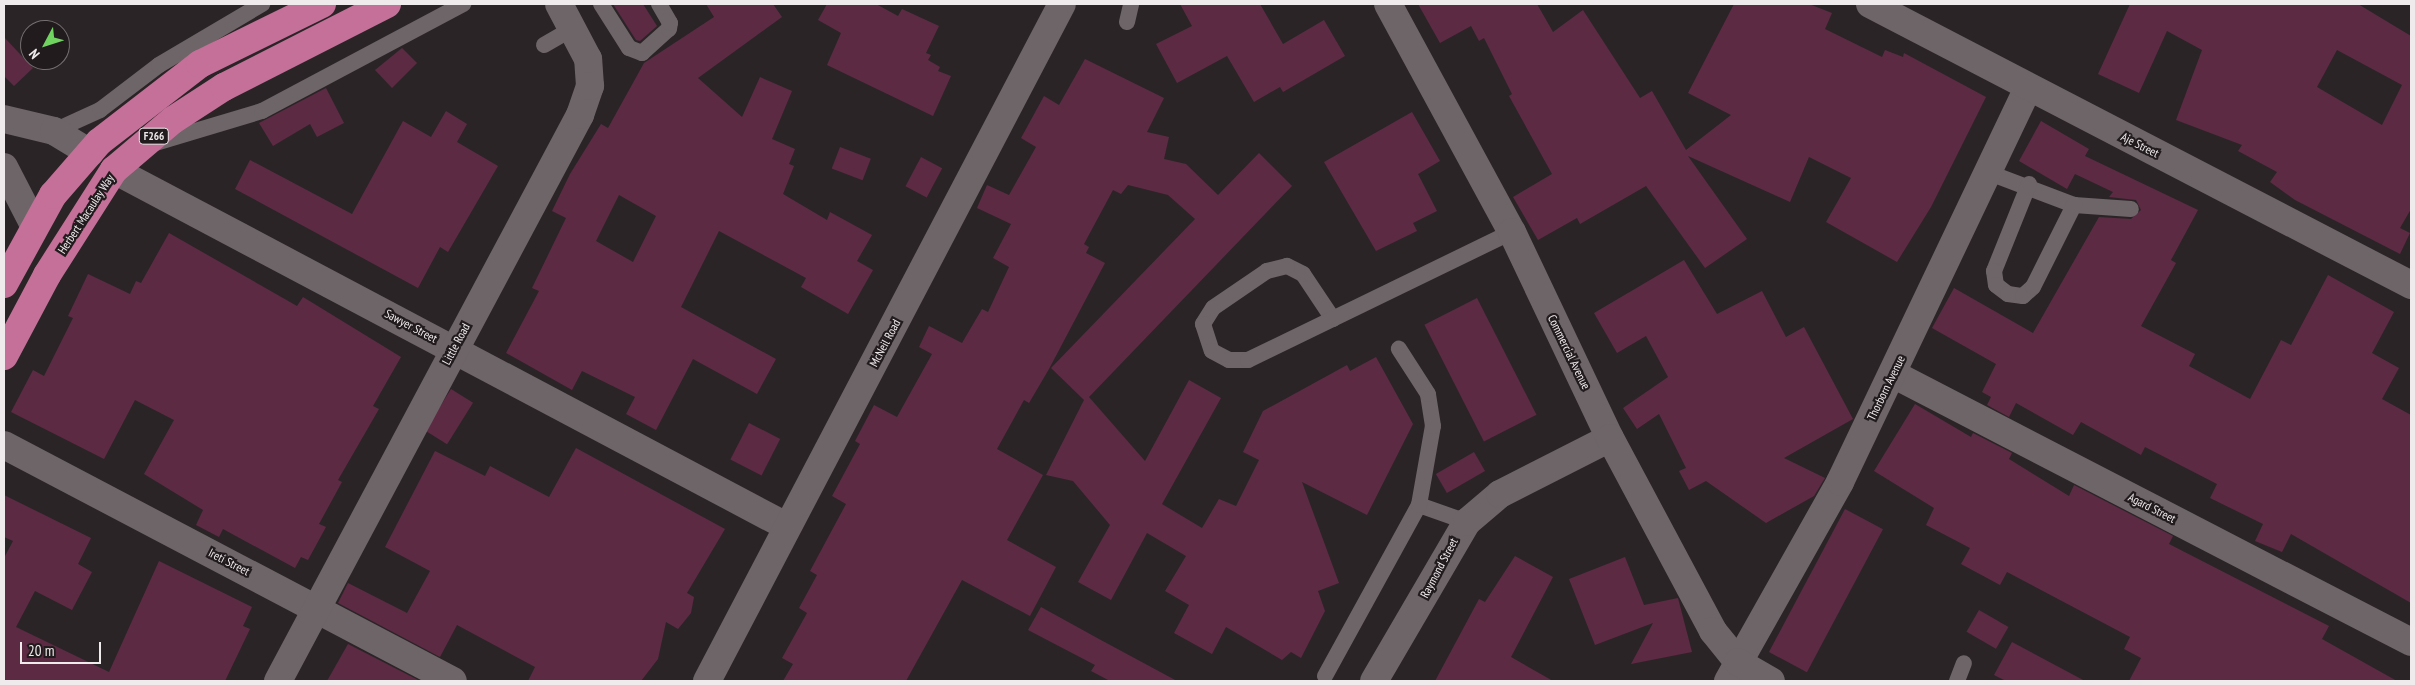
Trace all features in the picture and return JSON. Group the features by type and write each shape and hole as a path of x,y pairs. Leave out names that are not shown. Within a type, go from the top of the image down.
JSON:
{"highway":[{"name":"F266","path":"4,284 34,225 94,147 200,64 322,4"},
{"name":"Herbert Macaulay Way","path":"4,356 47,275 114,170 140,148 224,87 387,4"}],"street":[{"name":"Little Road","path":"278,681 315,607 580,115 590,86 588,59 559,4"},
{"name":"McNeil Road","path":"707,681 786,526 1062,4"},
{"name":"Commercial Avenue","path":"1388,4 1512,232 1610,438 1733,672 1772,681"},
{"name":"Aje Street","path":"1870,4 2411,285"},
{"name":"Thorborn Avenue","path":"1733,672 1840,482 2028,87"},
{"path":"4,119 54,131 94,147"},
{"path":"4,167 34,225"},
{"name":"Sawyer Street","path":"114,170 454,348 786,526"},
{"name":"Agard Street","path":"1893,374 2411,642"},
{"name":"Raymond Street","path":"1374,681 1466,522 1500,494 1610,438"},
{"name":"Ireti Street","path":"4,445 453,681"}],"lane":[{"path":"54,131 100,110 159,65 262,4"},
{"path":"140,148 262,111 463,4"},
{"path":"601,4 629,48 642,53 669,29 659,4"},
{"path":"1127,22 1131,4"},
{"path":"544,45 573,28"},
{"path":"94,147 100,110"},
{"path":"1988,172 2029,184 2074,205 2131,208"},
{"path":"2029,184 1994,271 1996,285 2008,294 2023,296 2033,287 2074,205"},
{"path":"1333,319 1303,274 1286,266 1267,271 1213,308 1204,324 1212,351 1229,360 1248,360 1333,319 1512,232"},
{"path":"1325,676 1419,505 1433,426 1428,394 1399,349"},
{"path":"1419,505 1466,522"},
{"path":"1957,681 1964,662"}],"building":[{"path":"613,4 643,4 657,26 640,41 636,40"},
{"path":"706,4 773,4 782,17 698,78 742,117 760,77 792,91 772,139 795,149 789,164 794,166 783,194 827,220 830,212 872,235 857,261 873,270 848,314 801,287 806,278 719,231 681,307 776,359 757,394 693,359 656,430 626,414 635,397 582,371 572,390 506,353 539,291 532,288 566,218 552,211 570,174 601,124 608,128 644,63 714,17","holes":["619,195 656,216 633,262 596,241"]},
{"path":"827,4 876,4 898,16 902,9 939,26 926,53 931,55 928,60 940,67 938,71 951,76 933,116 827,65 841,33 818,20"},
{"path":"1180,4 1260,4 1283,44 1324,20 1345,56 1283,92 1280,87 1254,102 1227,56 1177,83 1156,44 1192,26"},
{"path":"1418,4 1537,4 1553,32 1583,10 1640,98 1652,91 1686,150 1731,115 1688,93 1734,4 1809,4 1832,13 1825,29 1882,57 1885,50 1903,57 1904,53 1986,97 1931,207 1897,262 1826,222 1851,178 1809,157 1790,202 1688,156 1747,239 1705,268 1646,186 1580,224 1577,218 1538,240 1513,197 1552,174 1509,96 1512,94 1484,38 1479,41 1471,26 1440,43"},
{"path":"2130,4 2358,4 2411,36 2411,209 2400,228 2410,233 2400,254 2295,200 2270,182 2277,172 2238,151 2242,145 2176,120 2202,50 2167,31 2139,93 2098,74","holes":["2337,50 2402,85 2382,125 2317,87"]},
{"path":"4,37 20,54 20,70 31,70 14,86 4,76"},
{"path":"402,48 417,63 392,88 375,70"},
{"path":"1085,59 1164,98 1147,132 1169,137 1164,159 1186,164 1218,195 1259,153 1292,186 1089,397 1145,461 1189,380 1221,398 1162,504 1202,528 1219,499 1236,506 1259,460 1243,452 1263,411 1347,365 1350,371 1376,357 1413,424 1367,515 1302,482 1339,583 1318,591 1325,611 1301,658 1291,652 1282,660 1226,627 1212,654 1174,633 1189,605 1165,591 1186,556 1147,533 1111,600 1078,582 1110,525 1073,481 1046,475 1084,400 1051,368 1195,219 1168,195 1128,185 1121,194 1113,190 1084,244 1089,247 1086,253 1105,263 1049,369 1029,403 1024,400 997,449 1043,475 1007,540 1056,567 1030,616 962,580 906,681 783,681 793,664 782,658 807,613 799,608 817,575 810,571 846,504 832,496 860,444 855,441 874,405 897,417 932,354 919,347 929,326 962,343 982,309 988,312 1009,267 993,258 1011,224 977,208 987,185 1009,195 1036,147 1021,138 1044,96 1059,105"},
{"path":"326,88 344,123 317,137 310,124 273,146 259,123"},
{"path":"446,111 467,124 457,142 498,166 448,252 440,247 418,288 235,189 250,160 352,214 403,121 431,137"},
{"path":"1412,112 1440,161 1418,174 1437,211 1413,223 1417,231 1376,251 1324,162"},
{"path":"2041,121 2089,149 2085,156 2198,210 2171,260 2176,263 2141,326 2195,354 2189,366 2250,399 2281,340 2291,345 2328,275 2394,312 2372,353 2399,368 2382,399 2411,415 2411,603 2291,534 2282,552 2255,541 2263,524 2210,498 2217,484 2145,447 2141,455 2081,422 2073,435 2016,403 2009,417 1987,405 1991,397 1982,392 1996,364 1932,328 1954,288 2033,333 2099,217 2131,219 2141,210 2136,200 2109,197 2113,192 2075,174 2067,189 2019,161"},
{"path":"840,147 871,159 863,180 832,168"},
{"path":"921,157 942,168 927,197 906,186"},
{"path":"169,233 297,306 303,297 401,357 373,406 379,409 338,480 342,482 319,524 326,527 308,560 301,557 295,568 223,529 219,537 196,525 203,510 144,474 174,420 135,400 104,459 11,412 33,370 44,376 73,318 68,316 88,274 130,294 136,281 141,283"},
{"path":"1684,260 1717,314 1762,291 1786,337 1804,327 1853,419 1784,458 1825,478 1814,496 1766,523 1706,481 1689,490 1679,471 1686,468 1659,414 1637,429 1623,408 1668,377 1646,336 1617,353 1594,313"},
{"path":"1477,298 1536,415 1484,442 1424,325"},
{"path":"451,389 473,403 447,444 425,431"},
{"path":"1915,404 1971,437 1973,433 2012,453 2009,459 2069,496 2074,485 2173,536 2169,544 2329,626 2322,639 2397,681 2129,681 2141,658 2124,649 2130,637 2007,572 2000,585 1961,564 1970,548 1926,525 1934,508 1874,471"},
{"path":"749,423 780,439 762,475 730,460"},
{"path":"576,448 725,529 687,593 694,597 691,613 678,629 666,622 658,659 641,681 528,681 535,667 457,625 440,657 338,603 348,583 407,613 430,571 385,547 435,451 485,476 490,466 549,497"},
{"path":"1474,452 1485,471 1447,493 1436,474"},
{"path":"4,495 91,538 78,564 92,572 72,610 35,591 16,627 109,672 159,561 252,607 243,626 250,629 225,681 4,681 4,558 13,541 4,537"},
{"path":"1845,509 1883,529 1807,672 1769,652"},
{"path":"1515,556 1553,577 1511,657 1553,681 1435,681 1479,599 1485,602"},
{"path":"1625,557 1644,605 1678,598 1692,652 1631,664 1653,623 1595,645 1569,579"},
{"path":"1041,607 1177,681 1110,681 1091,671 1095,665 1028,630"},
{"path":"1979,610 2008,627 1996,649 1966,632"},
{"path":"2012,642 2085,681 2006,681 1994,675"},
{"path":"348,644 420,681 327,681"}]}
